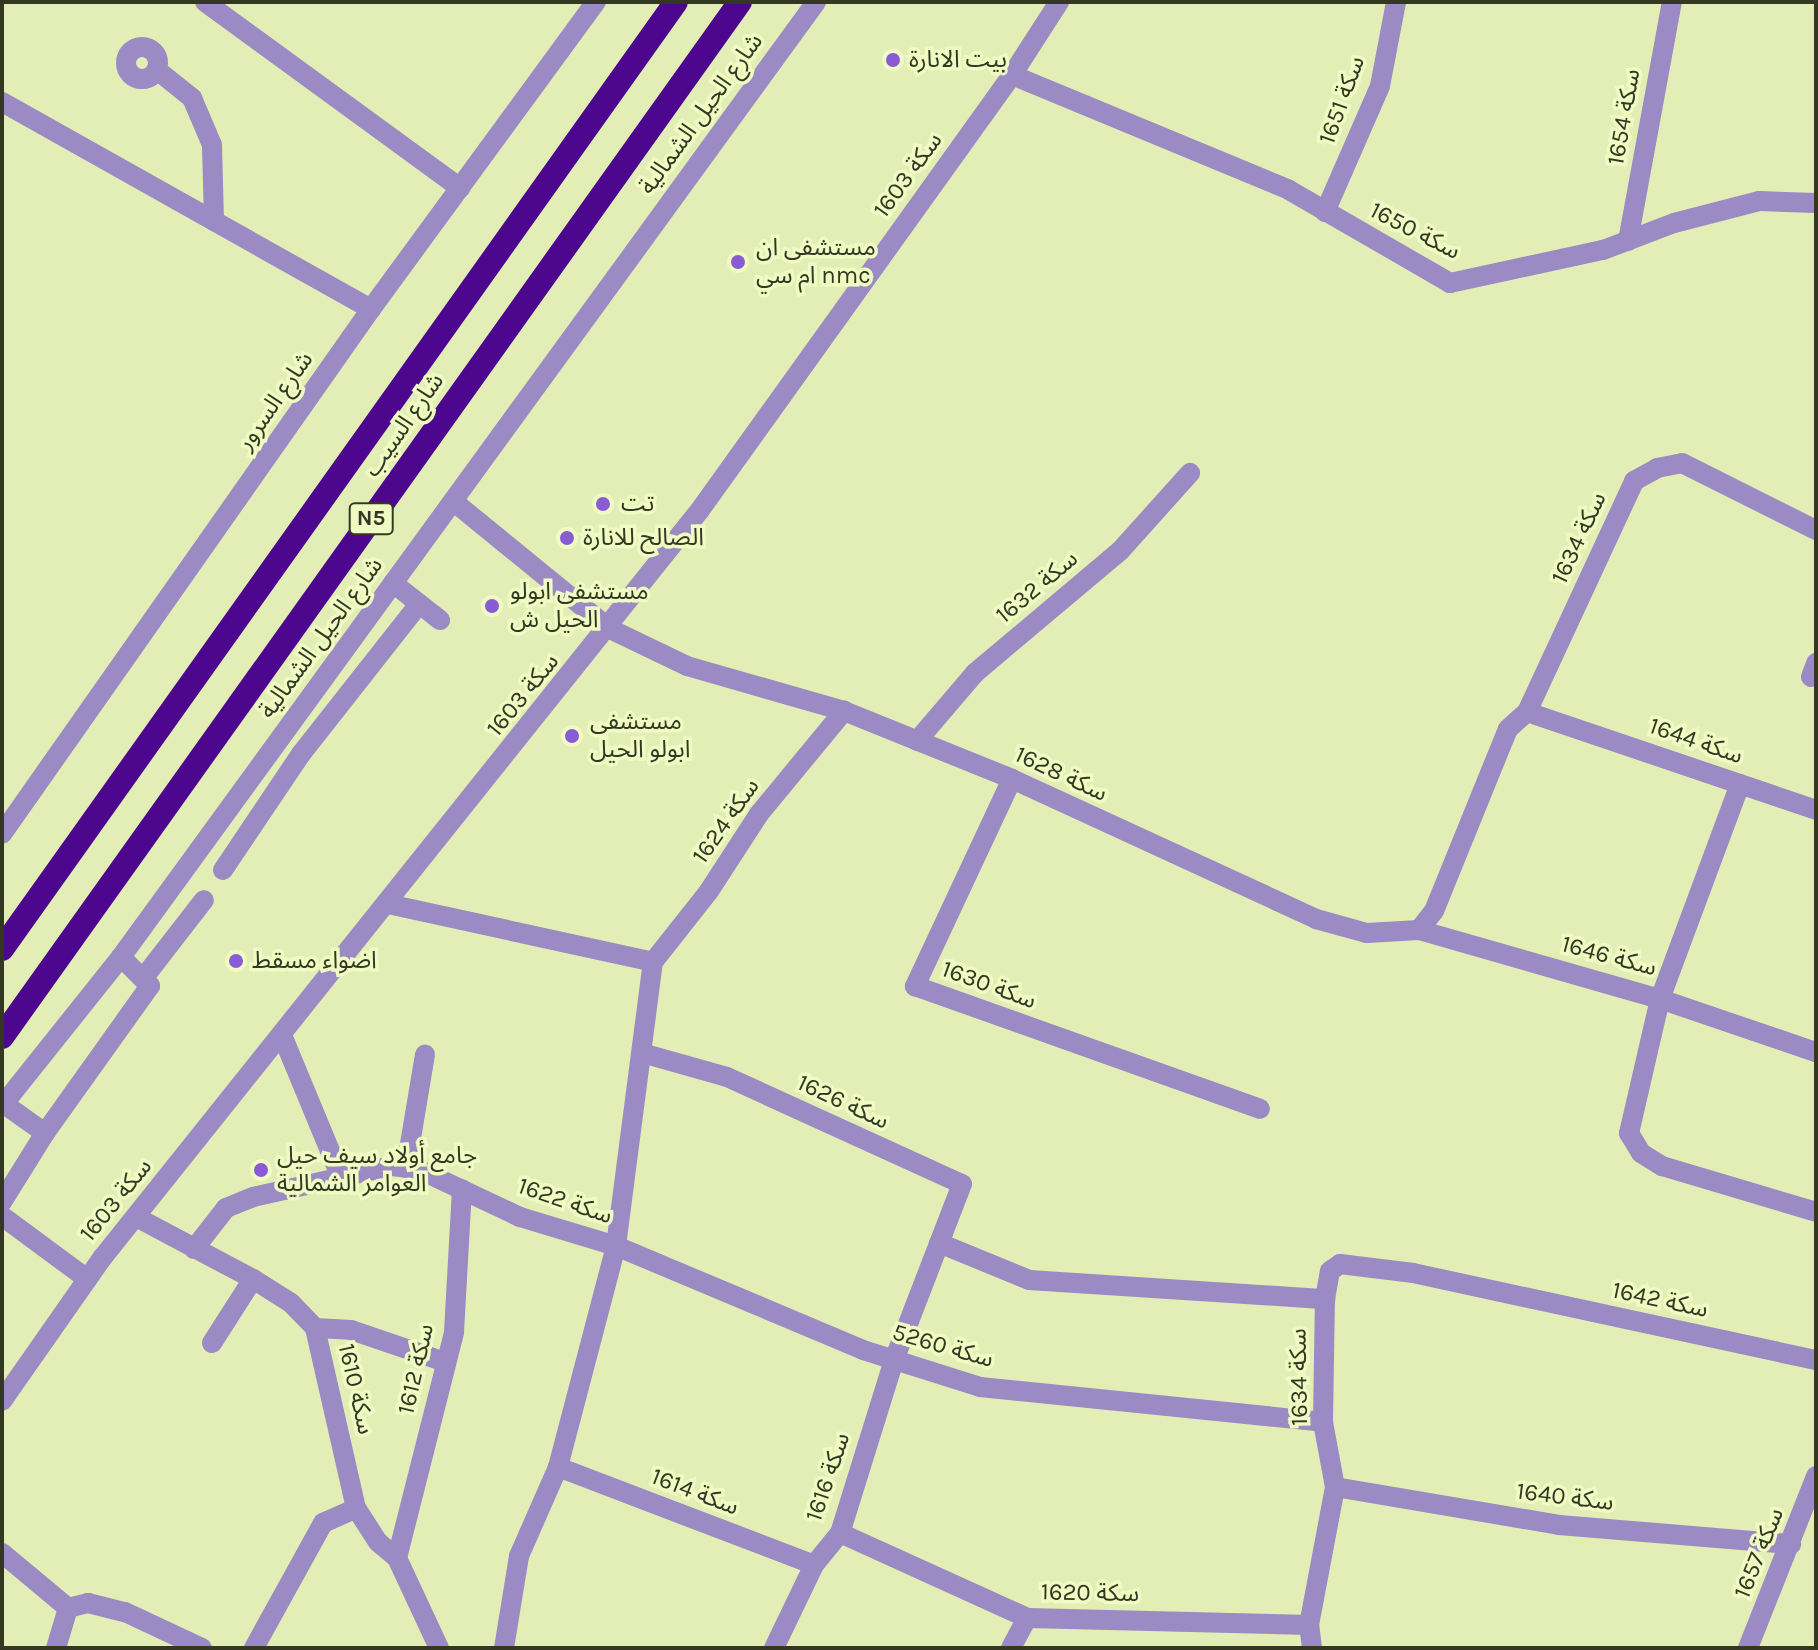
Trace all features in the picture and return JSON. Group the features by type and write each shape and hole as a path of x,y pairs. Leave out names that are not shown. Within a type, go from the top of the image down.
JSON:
{"highway":[{"name":"شارع السيب","path":"2,949 676,2"},
{"name":"شارع السيب","path":"2,1037 740,2"}],"street":[{"path":"205,2 460,188"},
{"name":"شارع السرور","path":"2,834 371,309 596,2"},
{"name":"شارع الحيل الشمالية","path":"3,1105 121,957 816,2"},
{"name":"سكة 1603","path":"2,1401 87,1279 610,629 1012,75 1059,2"},
{"name":"سكة 1651","path":"1325,212 1380,86 1396,2"},
{"name":"سكة 1654","path":"1628,241 1672,2"},
{"path":"157,70 192,98 212,145 214,221"},
{"name":"سكة 1650","path":"1012,75 1289,190 1450,283 1628,241 1759,201 1816,203"},
{"path":"2,102 371,309"},
{"name":"سكة 1634","path":"1527,712 1634,481 1657,468 1682,463 1816,530"},
{"name":"سكة 1632","path":"917,741 975,673 1120,551 1190,473"},
{"name":"سكة 1628","path":"453,501 610,629 687,666 844,711 1012,779 1316,919 1367,933 1419,930"},
{"path":"393,583 440,620"},
{"path":"223,870 301,754 419,604"},
{"name":"سكة 1624","path":"616,1246 653,962 759,814 844,711"},
{"path":"1419,930 1434,911 1508,729 1527,712"},
{"name":"سكة 1644","path":"1527,712 1816,810"},
{"path":"281,737 301,754"},
{"name":"سكة 1630","path":"1012,779 915,986 1260,1109"},
{"name":"سكة 1646","path":"1419,930 1660,999 1740,784"},
{"path":"145,976 204,900"},
{"path":"388,904 653,962"},
{"path":"2,1202 45,1133 150,986 145,976 121,957"},
{"path":"1816,1052 1660,999 1629,1133 1641,1153 1662,1166 1816,1212"},
{"path":"282,1035 340,1175"},
{"name":"سكة 1626","path":"642,1053 727,1077 962,1184 894,1360"},
{"path":"406,1168 425,1055"},
{"path":"3,1105 45,1133"},
{"name":"سكة 1622","path":"194,1249 226,1208 340,1175 406,1168 462,1189 520,1217 616,1246"},
{"name":"سكة 1612","path":"397,1558 454,1332 462,1189"},
{"path":"2,1216 87,1279"},
{"name":"سكة 1610","path":"136,1217 253,1279 291,1303 315,1328 356,1508 378,1542 397,1558 435,1646"},
{"path":"939,1243 1029,1280 1325,1299"},
{"path":"504,1648 519,1556 558,1467 616,1246"},
{"name":"سكة 5260","path":"616,1246 894,1360 980,1387 1323,1422"},
{"name":"سكة 1634","path":"1312,1648 1309,1625 1335,1487 1323,1422 1325,1299 1330,1271 1340,1264 1493,1291"},
{"path":"212,1343 253,1279"},
{"name":"سكة 1642","path":"1493,1291 1816,1360"},
{"path":"315,1328 351,1330 445,1362"},
{"name":"سكة 1616","path":"774,1648 814,1565 840,1533 894,1360"},
{"name":"سكة 1614","path":"558,1467 814,1565"},
{"name":"سكة 1657","path":"1748,1648 1816,1476"},
{"name":"سكة 1640","path":"1335,1487 1559,1525 1791,1544"},
{"path":"254,1648 323,1523 356,1508"},
{"name":"سكة 1620","path":"840,1533 1027,1618 1309,1625"},
{"path":"3,1554 68,1608"},
{"path":"68,1608 88,1603 125,1612 202,1648"},
{"path":"56,1648 68,1608"},
{"path":"1011,1648 1027,1618"}],"place":[{"name":"بيت الانارة","path":"893,60"},
{"name":"مستشفى ان ام سي nmc","path":"738,262"},
{"name":"تت","path":"603,504"},
{"name":"الصالح للانارة","path":"567,538"},
{"name":"مستشفى ابولو الحيل ش","path":"492,606"},
{"name":"مستشفى ابولو الحيل","path":"572,736"},
{"name":"اضواء مسقط","path":"236,961"},
{"name":"جامع أولاد سيف حيل العوامر الشمالية","path":"261,1170"}]}
